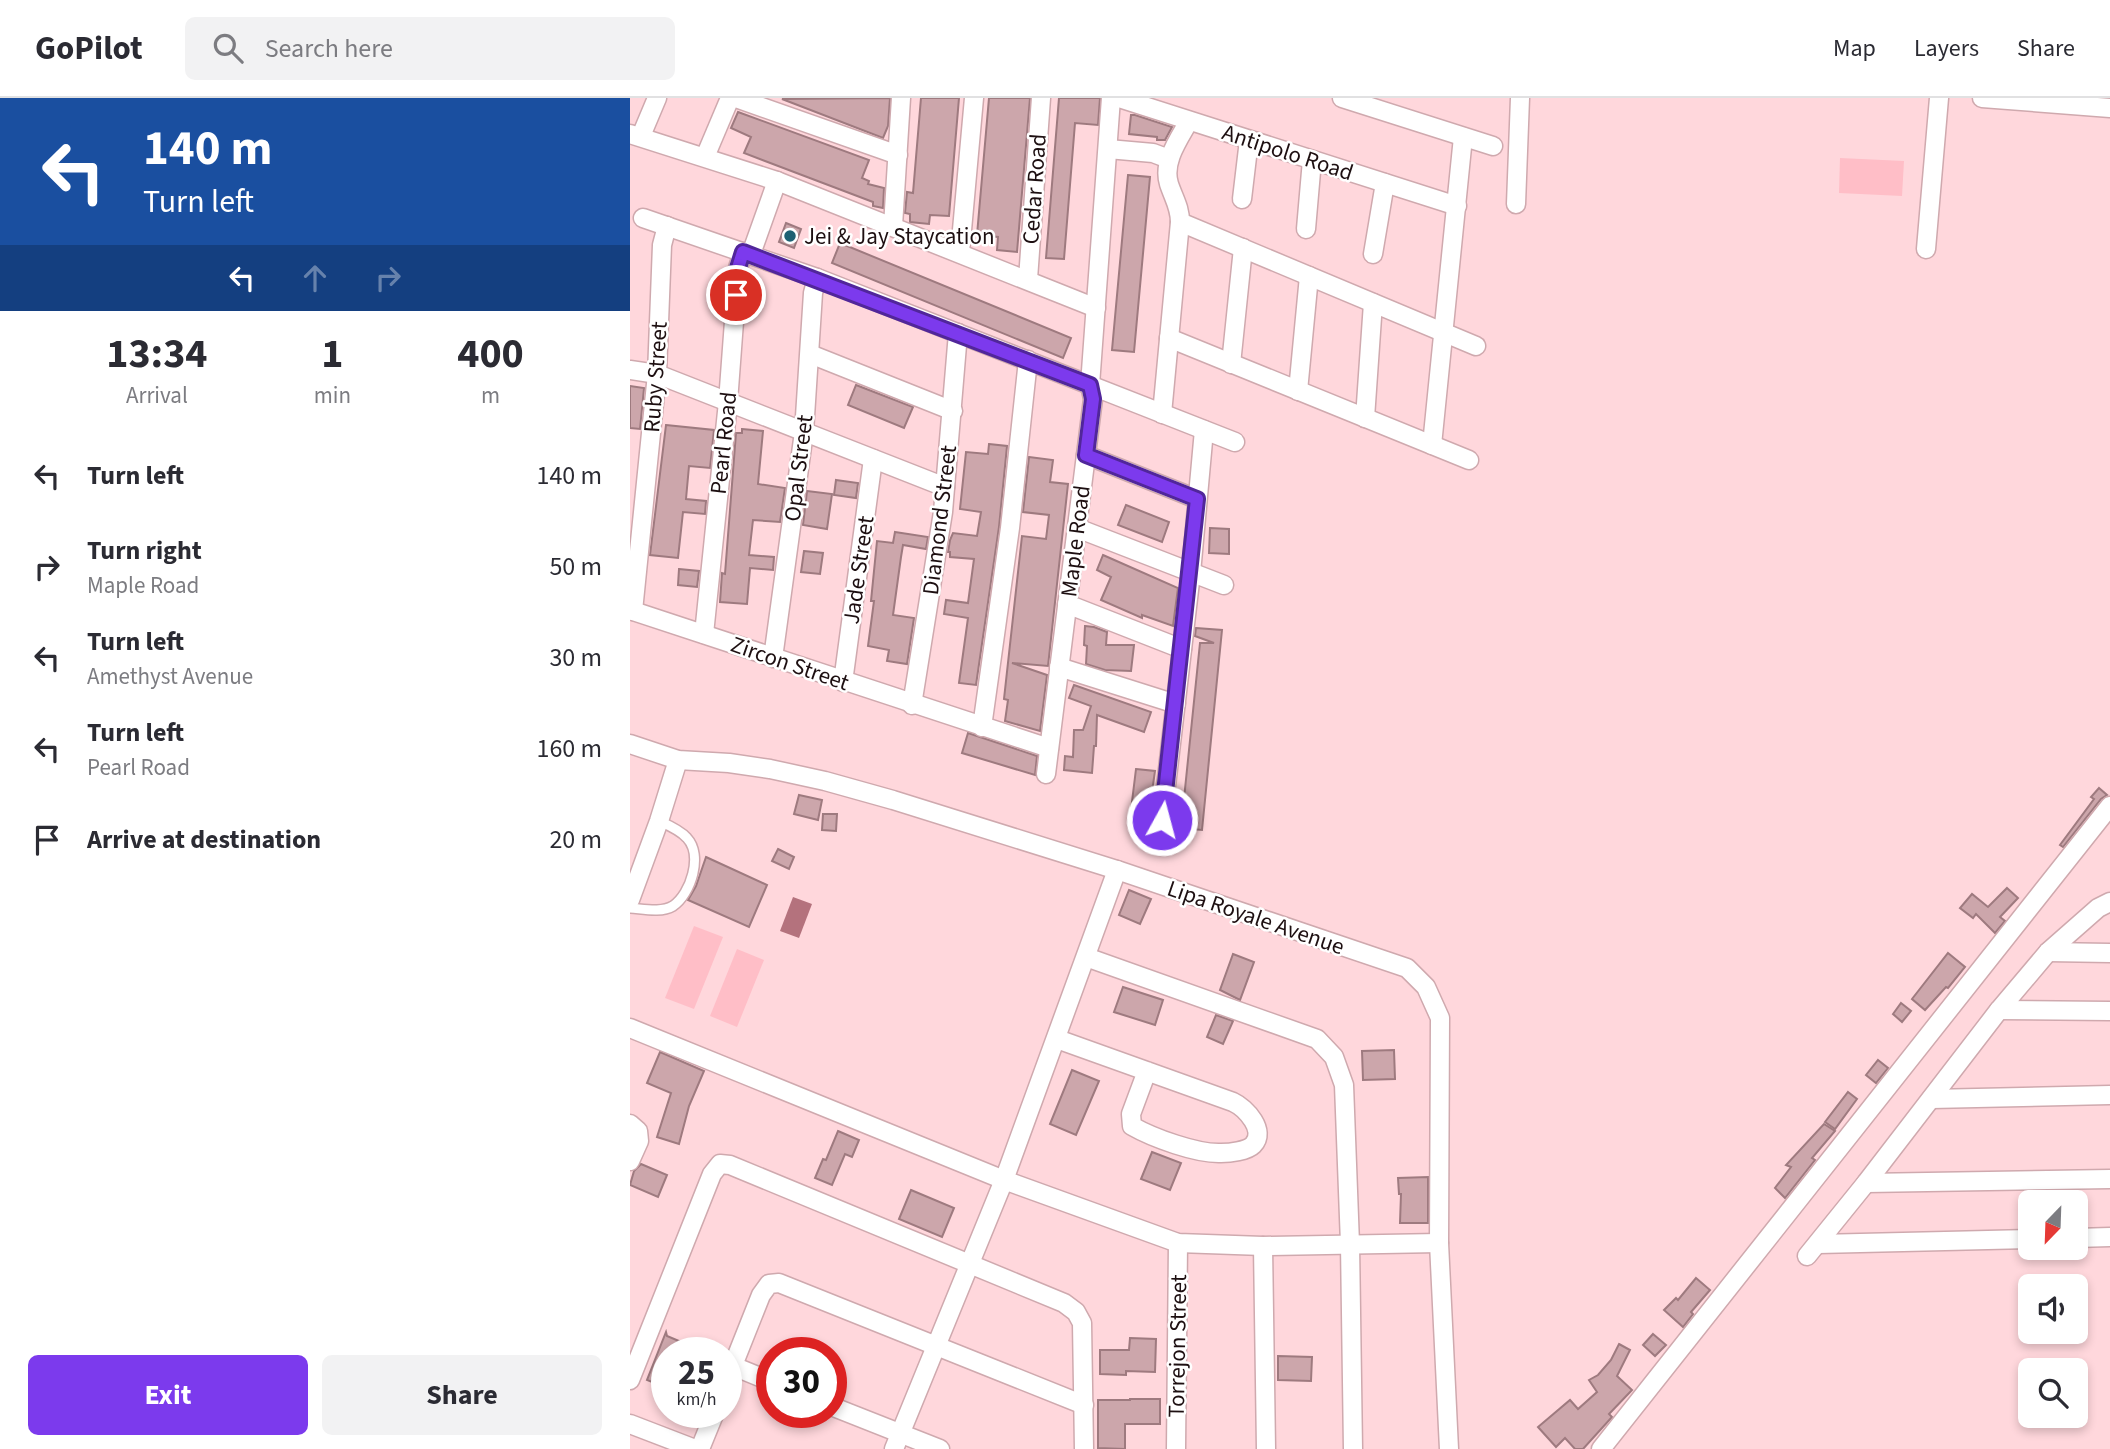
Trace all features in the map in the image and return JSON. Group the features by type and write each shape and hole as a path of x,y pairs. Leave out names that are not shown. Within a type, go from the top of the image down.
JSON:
{"street":[{"path":"657,98 635,135 777,181 1096,308"},
{"path":"705,157 730,98"},
{"path":"736,98 898,155"},
{"path":"893,226 901,98"},
{"path":"960,252 974,98"},
{"name":"Cedar Road","path":"1028,279 1041,98"},
{"name":"Maple Road","path":"1046,775 1093,399 1090,385 1111,98"},
{"name":"Antipolo Road","path":"1119,98 1457,206"},
{"path":"1342,98 1493,146"},
{"path":"1516,204 1520,98"},
{"path":"1926,248 1939,98"},
{"path":"1982,98 2110,108"},
{"path":"1162,414 1180,222 1180,208 1168,182 1169,159 1189,121"},
{"path":"1432,445 1464,137"},
{"path":"1242,199 1249,140"},
{"path":"1108,149 1153,153 1169,159"},
{"path":"1306,229 1312,160"},
{"name":"Pearl Road","path":"704,634 728,402 738,268 777,181"},
{"path":"1373,254 1385,183"},
{"path":"643,218 817,278 1235,442"},
{"path":"1180,222 1476,346"},
{"name":"Ruby Street","path":"631,611 657,374 663,245 667,226"},
{"path":"1231,364 1243,248"},
{"path":"1298,391 1310,276"},
{"name":"Opal Street","path":"773,658 804,432 813,293 817,278"},
{"path":"1365,418 1373,303"},
{"name":"Diamond Street","path":"912,705 943,512 958,333"},
{"path":"1169,338 1469,460"},
{"path":"810,354 953,411"},
{"path":"982,727 1010,528 1028,360"},
{"path":"630,370 657,374 944,486"},
{"path":"1162,820 1191,573 1204,430"},
{"path":"1086,455 1197,499"},
{"name":"Jade Street","path":"843,681 873,459"},
{"path":"1077,527 1224,585"},
{"path":"1067,604 1182,649"},
{"name":"Zircon Street","path":"631,611 1049,748"},
{"path":"1059,667 1176,704"},
{"name":"Lipa Royale Avenue","path":"630,744 678,760 729,763 825,781 1117,870 1407,968 1426,987 1440,1018 1439,1242 1449,1449"},
{"path":"630,900 678,760"},
{"path":"1601,1449 2110,806"},
{"path":"897,1441 1004,1180 1117,870"},
{"path":"2018,1240 1812,1250 1998,1010 2048,952 2098,908 2110,902"},
{"path":"2048,952 2110,953"},
{"path":"1086,957 1317,1039 1334,1057 1344,1085 1353,1449"},
{"path":"1998,1010 2110,1011"},
{"path":"630,1028 1004,1180 1178,1243 1263,1247 1439,1242"},
{"path":"1057,1039 1147,1071 1245,1108 1253,1118 1257,1138 1255,1143 1250,1148 1220,1153 1202,1151 1144,1133 1132,1126 1131,1114 1147,1071"},
{"path":"1931,1099 2110,1095"},
{"path":"630,1124 638,1131 639,1141 630,1161"},
{"path":"630,1380 712,1174 720,1164 730,1165 970,1263 1064,1303 1076,1312 1083,1322 1084,1449"},
{"path":"1866,1183 2110,1179"},
{"path":"2088,1238 2110,1237"},
{"name":"Torrejon Street","path":"1176,1449 1178,1243"},
{"path":"1263,1247 1266,1449"},
{"path":"742,1343 761,1295 769,1284 779,1283 1084,1405"},
{"path":"847,1414 897,1441 940,1449"},
{"path":"630,1424 697,1449 707,1428"}],"lane":[{"path":"630,908 656,911 671,907 684,896 692,878 695,855 688,839 659,821"}],"shaded area":[{"path":"1840,158 1904,161 1902,196 1839,193"},
{"path":"793,897 812,904 799,938 780,931"},
{"path":"694,926 723,937 694,1009 665,998"},
{"path":"737,949 764,960 737,1027 710,1016"}],"building":[{"path":"890,98 888,126 883,138 782,99"},
{"path":"921,98 959,98 949,216 930,215 929,224 910,222 910,214 905,213 907,192 913,193"},
{"path":"989,98 1030,98 1017,252 997,250 998,237 977,235"},
{"path":"1059,98 1100,98 1098,125 1075,123 1064,259 1046,258"},
{"path":"738,112 869,160 862,178 869,181 868,184 884,188 883,208 744,153 751,137 731,128"},
{"path":"1131,115 1172,127 1165,140 1129,134"},
{"path":"1128,175 1150,177 1134,352 1112,350"},
{"name":"Jei & Jay Staycation","path":"786,223 801,229 794,248 779,242"},
{"path":"840,243 1071,338 1063,358 832,263"},
{"path":"856,385 913,407 904,428 848,405"},
{"path":"630,386 644,388 640,429 630,428"},
{"path":"666,425 714,430 710,468 689,466 686,499 706,501 705,514 683,512 678,558 650,555"},
{"path":"742,429 763,431 758,484 785,488 780,522 753,520 749,555 774,557 773,570 750,568 747,604 720,602 722,573 725,574 736,433 742,433"},
{"path":"989,444 1007,446 999,527 976,685 959,683 968,618 944,614 946,600 968,603 974,559 950,557 948,552 953,533 977,536 981,512 960,509 966,452 988,454"},
{"path":"1029,457 1053,460 1050,482 1068,484 1048,666 1012,663 1047,675 1040,731 1005,721 1008,700 1004,699 1022,536 1046,539 1049,515 1023,512"},
{"path":"836,480 858,483 856,498 834,495"},
{"path":"807,491 832,494 827,529 803,525"},
{"path":"1126,505 1169,522 1162,542 1118,525"},
{"path":"1210,528 1229,529 1229,554 1209,553"},
{"path":"895,532 928,537 926,549 903,545 901,557 893,615 914,618 907,664 887,661 889,650 868,646 874,601 871,601 877,541 893,543"},
{"path":"804,551 823,553 820,574 801,572"},
{"path":"1103,555 1178,588 1173,626 1142,615 1142,618 1101,600 1111,577 1097,570"},
{"path":"679,569 699,571 697,587 678,585"},
{"path":"1085,626 1107,632 1106,645 1134,645 1131,671 1105,670 1086,664"},
{"path":"1196,628 1222,630 1202,830 1181,828 1200,643 1214,643 1195,636"},
{"path":"1074,685 1151,712 1144,732 1097,715 1092,773 1064,770 1065,756 1073,757 1074,730 1083,730 1091,706 1069,698"},
{"path":"968,733 1037,756 1035,775 962,753"},
{"path":"1136,769 1155,771 1149,813 1131,810"},
{"path":"2099,788 2107,795 2063,847 2060,845"},
{"path":"799,795 822,800 818,820 794,814"},
{"path":"823,814 837,814 836,831 822,830"},
{"path":"778,849 794,857 789,869 772,861"},
{"path":"706,857 767,885 749,927 688,900"},
{"path":"2007,888 2018,898 2000,917 2005,921 1995,933 1976,914 1973,918 1960,908 1972,894 1988,907"},
{"path":"1129,890 1151,899 1140,924 1119,915"},
{"path":"1948,953 1965,967 1925,1010 1912,999"},
{"path":"1233,954 1254,962 1240,1000 1220,990"},
{"path":"1123,987 1163,1000 1155,1025 1114,1012"},
{"path":"1901,1003 1911,1011 1902,1022 1893,1014"},
{"path":"1216,1015 1233,1021 1223,1044 1207,1037"},
{"path":"1394,1050 1395,1079 1363,1080 1362,1051"},
{"path":"660,1052 704,1071 689,1106 679,1144 657,1137 671,1093 647,1083"},
{"path":"1878,1060 1888,1068 1876,1083 1866,1075"},
{"path":"1072,1070 1099,1081 1076,1135 1050,1124"},
{"path":"1848,1092 1857,1099 1835,1129 1825,1122"},
{"path":"1824,1124 1835,1131 1812,1158 1815,1160 1785,1198 1775,1188 1791,1167 1786,1165"},
{"path":"838,1131 859,1140 852,1157 845,1154 832,1185 815,1178"},
{"path":"1152,1152 1181,1163 1170,1190 1141,1179"},
{"path":"641,1164 667,1175 658,1197 630,1185 634,1171"},
{"path":"1428,1177 1428,1223 1400,1223 1401,1194 1398,1178"},
{"path":"911,1190 954,1208 942,1237 899,1219"},
{"path":"1696,1278 1710,1290 1691,1312 1693,1314 1683,1327 1664,1310 1676,1298 1678,1300"},
{"path":"1653,1334 1666,1345 1655,1356 1643,1345"},
{"path":"1130,1338 1156,1339 1155,1372 1100,1374 1100,1350 1129,1350"},
{"path":"1619,1344 1630,1350 1617,1376 1632,1390 1609,1414 1612,1417 1583,1449 1575,1449 1565,1438 1556,1447 1538,1427 1570,1400 1578,1409 1597,1392 1589,1380 1598,1375 1611,1360"},
{"path":"1278,1356 1312,1357 1311,1381 1278,1380"},
{"path":"1160,1399 1160,1424 1125,1424 1125,1449 1098,1448 1098,1400"}],"place":[{"name":"Jei & Jay Staycation","path":"790,236"}],"route":[{"path":"736,295 738,268 743,252 817,278 1090,385 1093,399 1086,455 1197,499 1162,820"}]}
